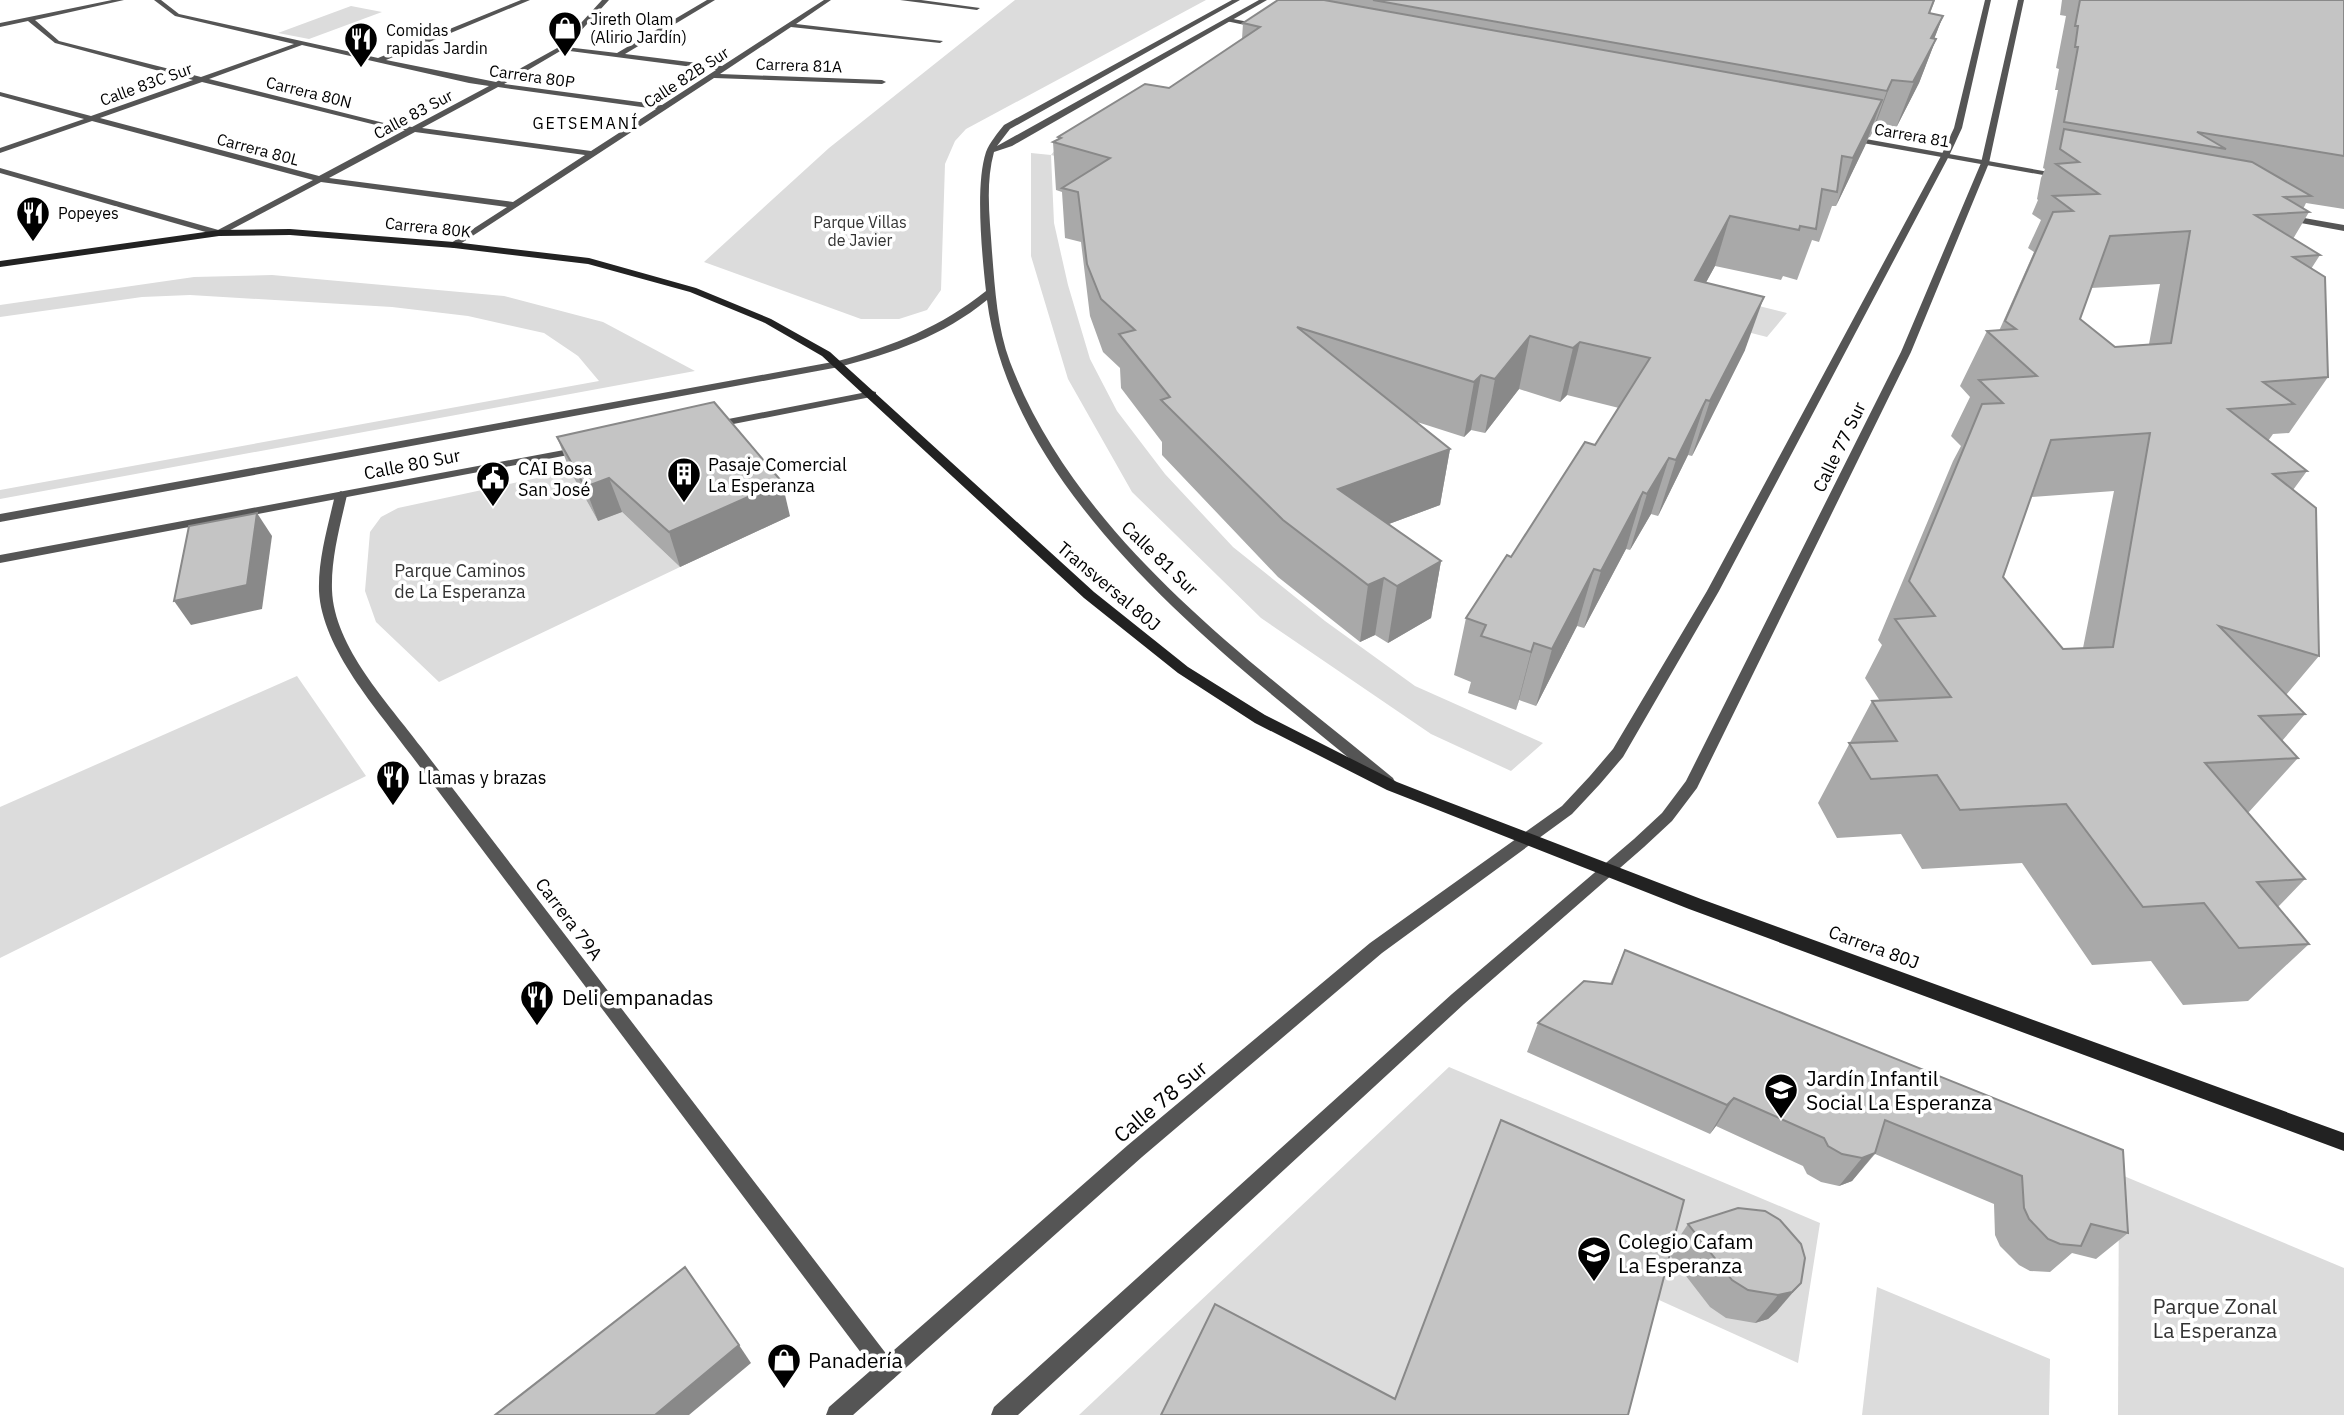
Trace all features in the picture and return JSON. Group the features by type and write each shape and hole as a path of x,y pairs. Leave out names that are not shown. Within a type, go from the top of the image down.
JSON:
{"main road":[{"name":"Carrera 80K","path":"219,233 322,233 589,261 671,282 768,321 805,341 838,364"},
{"path":"0,264 219,233"},
{"name":"Transversal 80J","path":"838,364 963,482 1089,595 1184,670 1260,719 1392,786"},
{"name":"Carrera 80J","path":"1392,786 1525,838 2344,1142"}],"street":[{"path":"0,25 121,0"},
{"name":"Carrera 80P","path":"157,0 177,15 378,61 496,85 664,108"},
{"path":"378,61 527,0"},
{"name":"Calle 83 Sur","path":"219,233 561,48 606,0"},
{"path":"619,55 712,0"},
{"name":"Calle 82B Sur","path":"454,245 828,0"},
{"path":"902,0 977,8"},
{"path":"990,151 995,138 1007,127 1237,0"},
{"path":"990,151 1264,0"},
{"path":"1525,838 1567,810 1618,753 1720,579 1945,156 1958,128 1989,0"},
{"name":"Calle 77 Sur","path":"1608,869 1667,817 1692,784 1906,352 1985,163 2021,0"},
{"name":"Carrera 80N","path":"30,19 58,42 384,125 593,154"},
{"path":"1228,20 1269,28"},
{"name":"Carrera 81A","path":"789,25 940,41"},
{"name":"Calle 83C Sur","path":"0,151 302,43"},
{"path":"561,48 725,69"},
{"name":"Carrera 81A","path":"715,76 882,82"},
{"name":"Carrera 80L","path":"0,94 320,179 514,205"},
{"name":"Carrera 81","path":"1845,138 2064,177"},
{"name":"Calle 81 Sur","path":"990,151 985,181 990,292 1004,361 1058,469 1102,526 1210,631 1392,786"},
{"name":"Carrera 80K","path":"0,170 219,233"},
{"path":"2277,216 2344,228"},
{"path":"838,364 892,350 944,328 990,292"},
{"name":"Calle 80 Sur","path":"0,518 838,364"},
{"path":"698,427 872,394"},
{"name":"Calle 80 Sur","path":"0,559 588,448"},
{"name":"Carrera 79A","path":"341,495 331,537 326,600 334,628 347,653 416,751 887,1371"},
{"name":"Calle 78 Sur","path":"837,1415 1135,1151 1365,957 1525,838"},
{"path":"1002,1415 1458,999 1608,869"}],"green space":[{"name":"Parque Villas de Javier","path":"1015,0 1206,0 966,129 955,141 945,164 941,290 927,310 899,319 861,319 704,262 829,148"},
{"path":"351,6 382,12 309,39 278,33"},
{"path":"1068,134 1787,313 1767,337 1051,155"},
{"path":"1031,153 1051,155 1054,223 1068,285 1090,359 1117,411 1165,474 1233,547 1325,621 1415,686 1543,743 1511,771 1431,734 1261,618 1132,492 1068,379 1031,256"},
{"path":"272,275 504,296 603,322 695,371 0,499 0,490 599,381 578,356 544,333 468,316 392,307 190,295 142,297 0,317 0,305 194,277"},
{"name":"Parque Caminos de La Esperanza","path":"570,471 598,521 622,512 680,567 439,682 376,622 365,591 370,532 381,517 398,508"},
{"path":"297,676 366,776 0,958 0,807"},
{"name":"Colegio Cafam La Esperanza","path":"1449,1067 1820,1223 1798,1363 1648,1295 1389,1415 1079,1415"},
{"name":"Parque Zonal La Esperanza","path":"2119,1174 2344,1268 2344,1415 2118,1415"},
{"path":"1877,1287 2050,1359 2049,1415 1862,1415"}],"building":[{"path":"1278,0 1324,0 1882,100 1853,158 1842,156 1837,192 1822,189 1816,229 1800,226 1799,230 1730,216 1695,280 1764,297 1710,401 1706,400 1676,460 1669,458 1647,494 1643,492 1601,571 1594,569 1552,649 1534,643 1531,652 1481,636 1486,625 1466,618 1507,555 1511,557 1585,442 1595,445 1650,358 1580,342 1573,348 1530,336 1495,379 1481,375 1474,382 1297,327 1450,449 1338,489 1441,561 1397,586 1384,578 1368,585 1283,520 1161,400 1170,397 1119,334 1135,330 1101,299 1087,264 1078,192 1062,188 1110,158 1053,142 1145,84 1169,88 1260,27 1243,23"},
{"path":"1373,0 1934,0 1929,13 1943,16 1931,38 1936,39 1913,82 1892,80 1887,91"},
{"path":"2080,0 2344,0 2344,156 2197,132 2226,149 2064,122 2078,47 2075,47 2078,26 2075,26"},
{"path":"2064,129 2252,162 2311,196 2284,197 2309,212 2255,215 2320,255 2293,257 2325,277 2328,377 2263,382 2294,404 2228,409 2307,471 2273,474 2316,508 2319,656 2219,626 2305,714 2259,716 2298,758 2205,763 2305,879 2257,882 2309,944 2239,948 2204,903 2143,907 2066,804 1960,810 1937,775 1871,779 1849,743 1897,741 1872,701 1951,697 1895,619 1935,616 1909,581 1982,404 2003,403 1979,380 2037,376 1987,331 2016,329 2005,321 2053,212 2073,211 2053,196 2099,194 2056,164 2079,162 2060,149","holes":["2190,231 2171,343 2115,347 2080,319 2110,236","2150,433 2113,647 2063,649 2003,577 2051,440"]},
{"path":"714,402 782,482 669,532 609,478 585,487 557,437"},
{"path":"257,513 247,585 174,601 189,526"},
{"path":"1625,950 2123,1150 2128,1233 2091,1224 2081,1246 2060,1244 2048,1239 2029,1219 2024,1208 2022,1176 1885,1120 1875,1153 1862,1158 1842,1154 1828,1146 1824,1138 1734,1098 1727,1105 1538,1023 1584,981 1612,984"},
{"path":"1501,1120 1684,1200 1628,1415 1161,1415 1215,1304 1395,1399"},
{"path":"1738,1208 1765,1211 1780,1220 1801,1244 1805,1258 1801,1283 1792,1292 1778,1295 1748,1290 1732,1280 1688,1224"},
{"path":"685,1267 739,1345 655,1415 495,1415"}],"place":[{"name":"Jireth Olam (Alirio Jardín)","path":"565,58"},
{"name":"Comidas rapidas Jardin","path":"361,69"},
{"name":"Popeyes","path":"33,243"},
{"name":"Pasaje Comercial La Esperanza","path":"684,504"},
{"name":"CAI Bosa San José","path":"493,508"},
{"name":"Llamas y brazas","path":"393,807"},
{"name":"Deli empanadas","path":"537,1027"},
{"name":"Jardín Infantil Social La Esperanza","path":"1781,1120"},
{"name":"Colegio Cafam La Esperanza","path":"1594,1283"},
{"name":"Panadería","path":"784,1390"}],"district":[{"name":"GETSEMANÍ","path":"586,123"}]}
